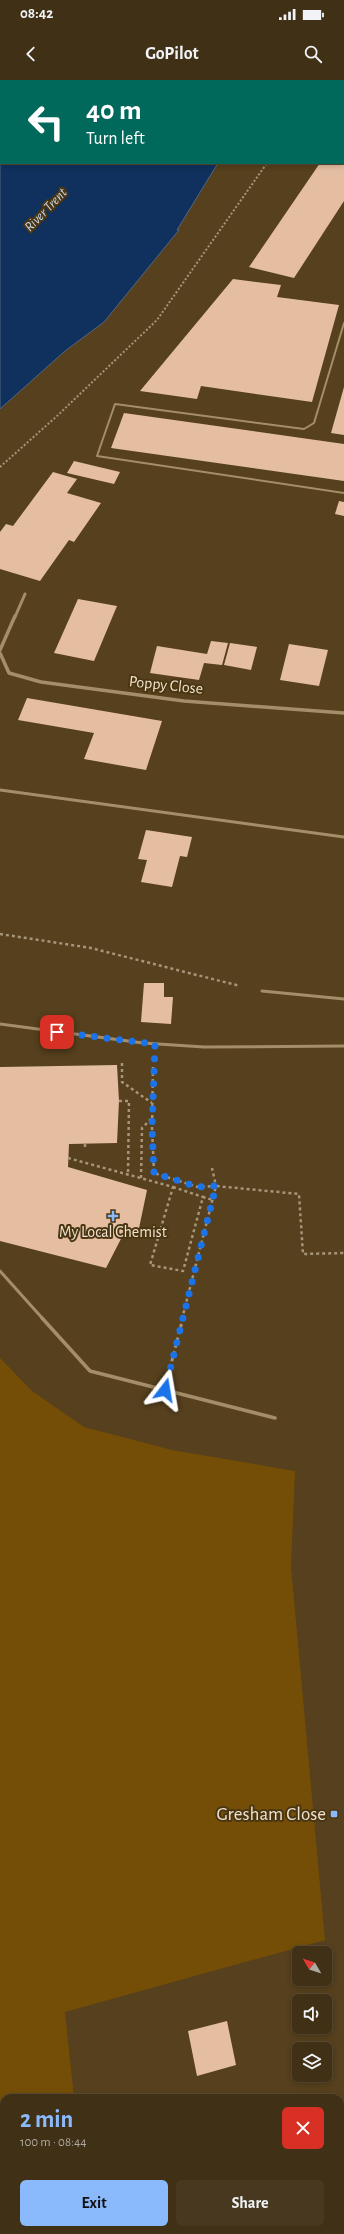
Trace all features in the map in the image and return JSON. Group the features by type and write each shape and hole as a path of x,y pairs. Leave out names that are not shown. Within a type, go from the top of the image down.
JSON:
{"street":[{"name":"Poppy Close","path":"25,594 0,652 9,673 41,682 184,701 344,713"}],"lane":[{"path":"344,323 314,423 304,429 115,404 97,456 344,493"},
{"path":"0,790 344,837"},
{"path":"262,991 344,998"},
{"path":"0,1024 155,1044 204,1047 344,1046"},
{"path":"0,1271 90,1371 276,1418"}],"path":[{"path":"0,467 57,416 157,320 266,164"},
{"path":"0,934 94,950 262,991"},
{"path":"155,1044 152,1103 154,1173 198,1187 216,1186 299,1194 303,1254 344,1253"},
{"path":"122,1082 152,1103"},
{"path":"119,1100 129,1101 128,1174"},
{"path":"141,1178 142,1128 152,1118"},
{"path":"85,1144 85,1150"},
{"path":"68,1158 173,1187 213,1200"},
{"path":"165,1390 216,1186 212,1168"},
{"path":"173,1187 150,1265 183,1271 203,1197"}],"shaded area":[{"path":"0,1358 32,1391 84,1427 172,1450 295,1471 291,1567 325,1940 303,1946 292,1946 292,1949 65,2012 74,2094 0,2094"}],"water":[{"name":"River Trent","path":"0,164 217,164 177,230 179,230 104,322 65,351 0,409"}],"building":[{"path":"319,164 344,164 344,201 294,278 249,267"},
{"path":"233,279 281,285 277,297 339,305 312,402 201,386 197,399 140,391"},
{"path":"344,387 344,435 331,433"},
{"path":"124,413 344,444 344,481 111,448"},
{"path":"74,461 120,472 114,484 67,473"},
{"path":"53,472 77,479 67,493 101,503 74,542 69,540 40,581 0,569 0,532 6,524 13,526"},
{"path":"339,501 344,502 344,516 335,514"},
{"path":"78,599 117,606 94,661 54,653"},
{"path":"211,641 228,643 222,665 204,663 199,680 150,673 157,646 207,654"},
{"path":"230,643 257,647 251,670 224,665"},
{"path":"289,644 328,650 319,686 280,680"},
{"path":"27,698 162,721 146,770 84,759 94,733 18,720"},
{"path":"146,830 192,837 187,857 180,856 172,887 141,882 147,860 138,859"},
{"path":"144,983 164,983 164,997 173,997 171,1024 141,1022"},
{"path":"117,1065 119,1101 117,1143 69,1144 68,1167 147,1190 138,1233 125,1231 106,1268 0,1241 0,1067"},
{"path":"227,2021 236,2065 197,2076 188,2031"}],"place":[{"name":"My Local Chemist","path":"113,1216"},
{"name":"Gresham Close","path":"334,1814"}],"route":[{"path":"57,1032 155,1044 152,1080 152,1131 155,1160 154,1173 198,1187 216,1186 165,1390"}]}
